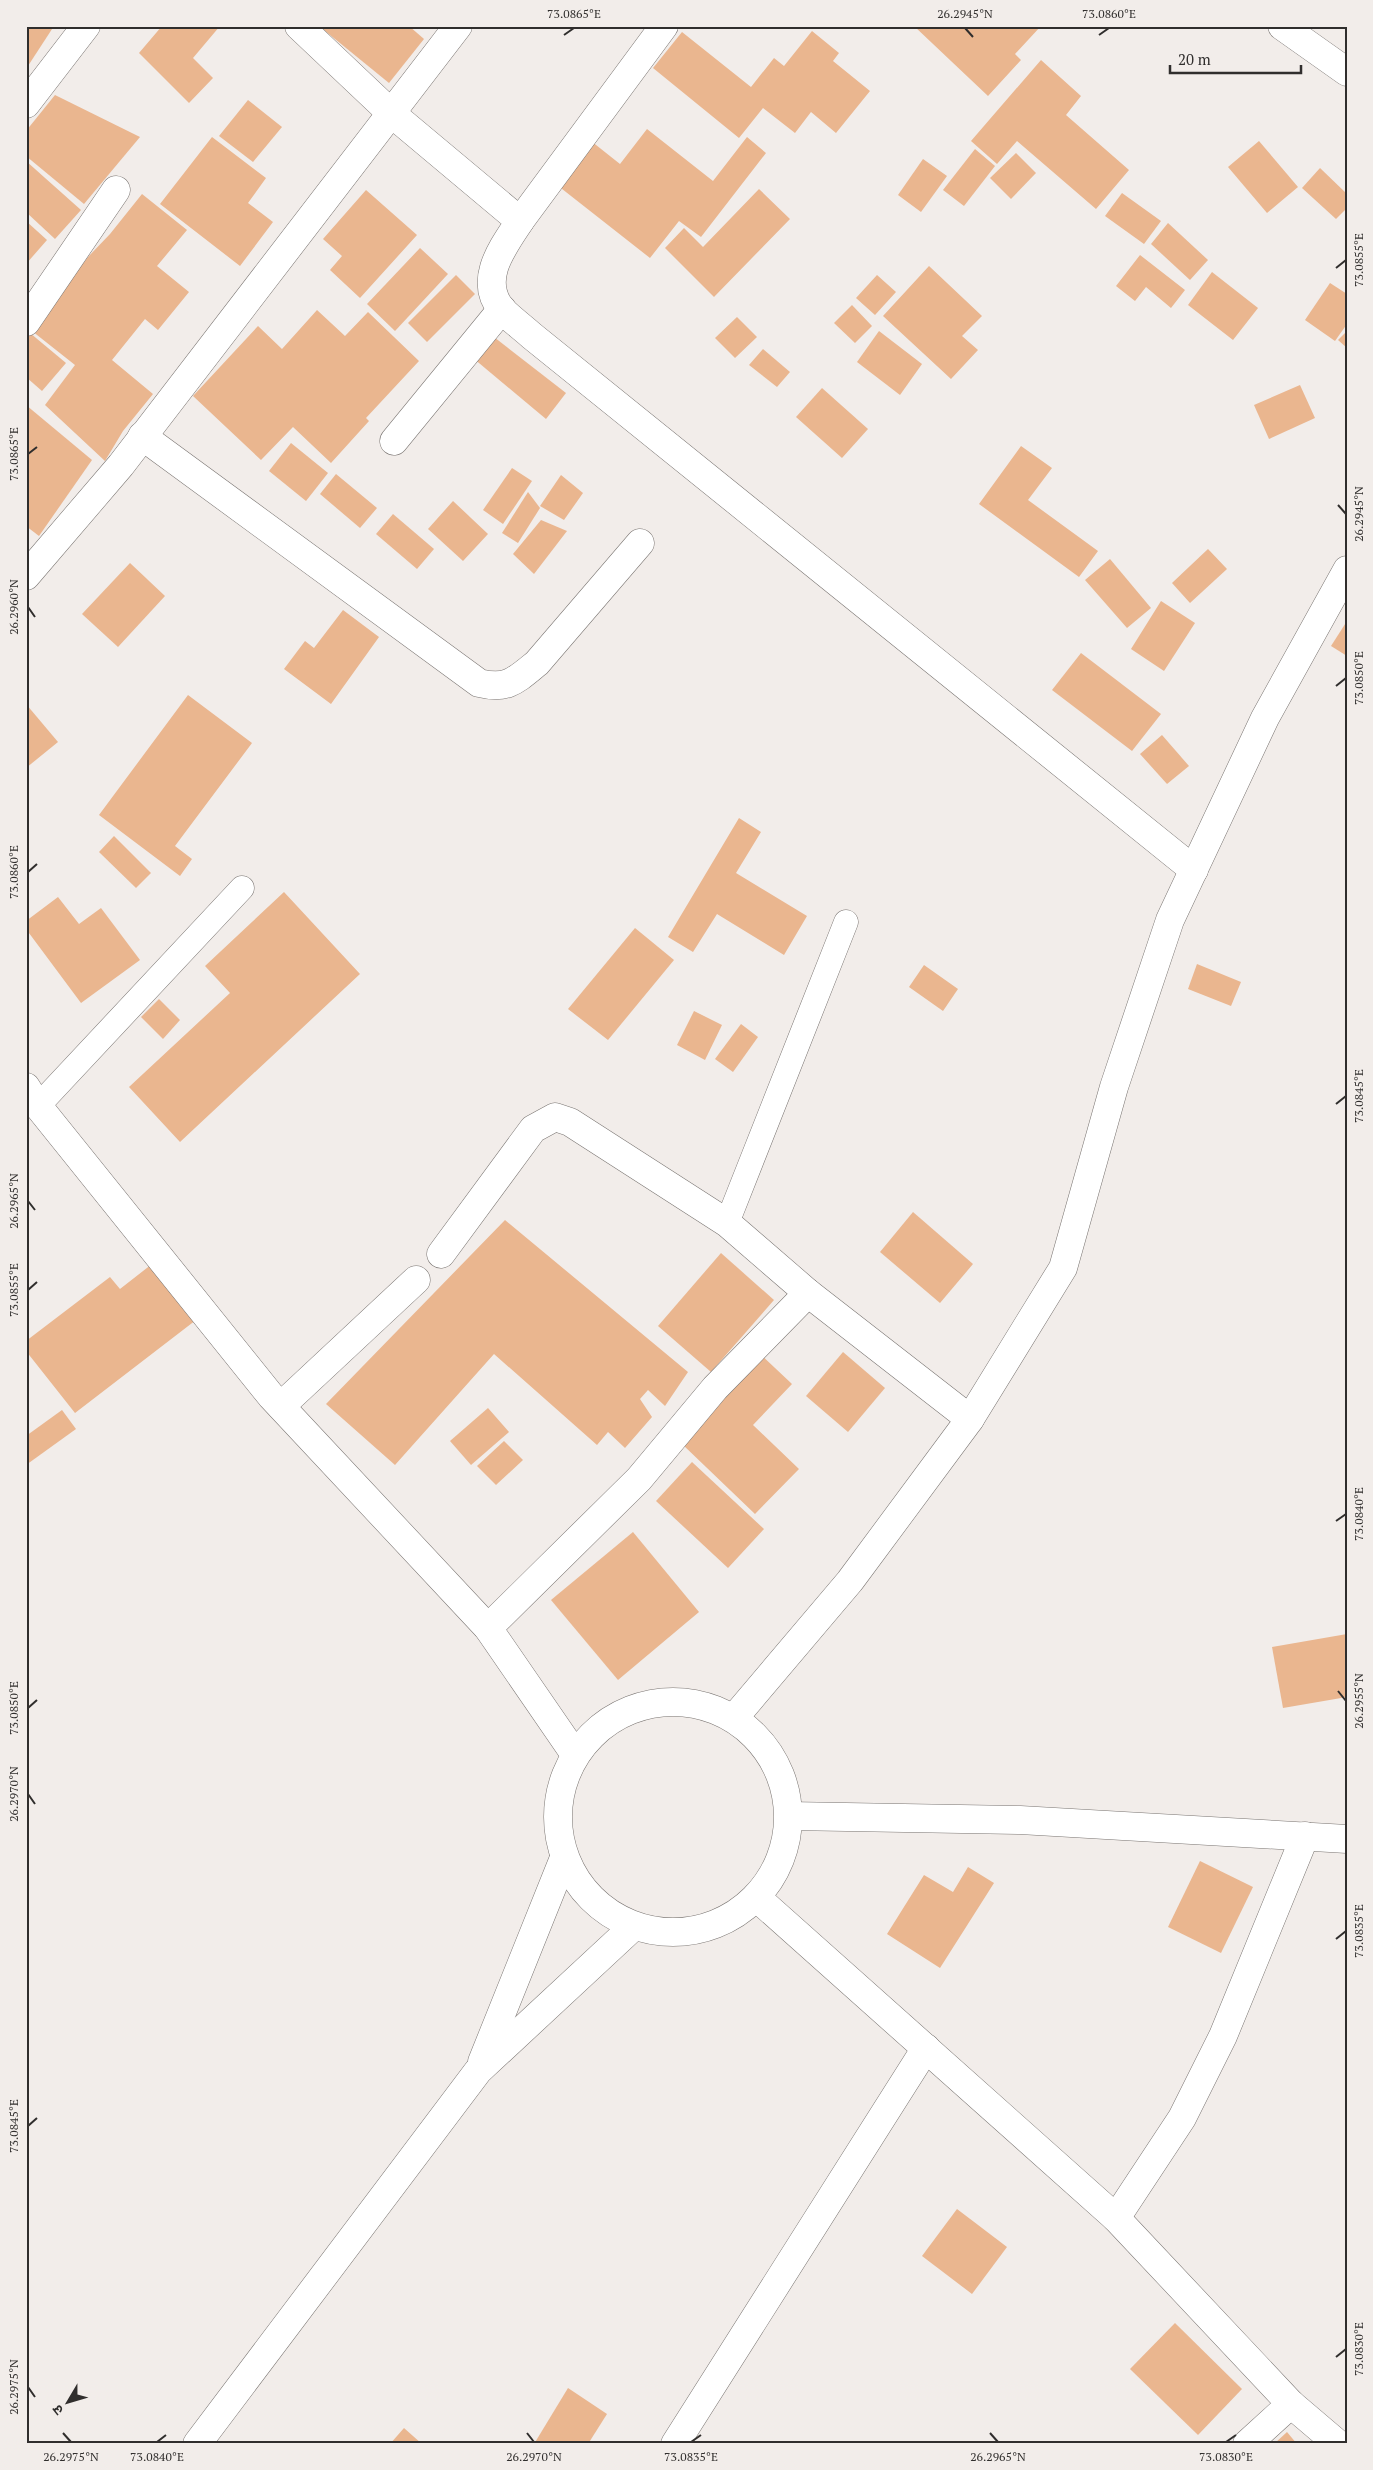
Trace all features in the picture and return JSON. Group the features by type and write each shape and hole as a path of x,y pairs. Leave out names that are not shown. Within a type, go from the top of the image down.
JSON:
{"street":[{"path":"26,104 86,26"},
{"path":"299,26 391,113 520,221"},
{"path":"26,576 115,472 458,26"},
{"path":"664,26 520,221 496,258 490,278 493,291 502,309 532,336 1194,870"},
{"path":"1282,26 1347,72"},
{"path":"26,322 116,190"},
{"path":"394,441 502,309"},
{"path":"142,436 478,683 496,687 517,679 536,663 640,543"},
{"path":"734,1718 850,1581 970,1419 1063,1268 1114,1087 1170,920 1265,718 1347,570"},
{"path":"32,1096 281,1406 488,1628 574,1754"},
{"path":"441,1254 533,1129 555,1117 570,1122 727,1223 808,1293 970,1419"},
{"path":"281,1406 416,1280"},
{"path":"488,1628 639,1479 715,1388 808,1293"},
{"path":"678,1700 734,1718 758,1736 780,1770 789,1816 785,1848 768,1885 740,1912 703,1929 664,1933 634,1926 599,1906 564,1858 557,1822 561,1782 574,1754 601,1724 638,1705 678,1700"},
{"path":"789,1816 1020,1820 1347,1839"},
{"path":"1116,2218 1182,2118 1223,2036 1305,1836"},
{"path":"478,2071 564,1858"},
{"path":"756,1897 1116,2218 1291,2404 1338,2444"},
{"path":"197,2444 478,2071 634,1926"},
{"path":"675,2444 926,2048"},
{"path":"1247,2444 1291,2404"}],"lane":[{"path":"32,1096 242,888"},
{"path":"727,1223 846,922"}],"building":[{"path":"26,26 54,26 26,69"},
{"path":"162,26 220,26 193,58 213,78 189,103 139,53"},
{"path":"319,26 409,26 424,39 389,83"},
{"path":"914,26 1041,26 1015,54 1021,60 988,96"},
{"path":"812,31 839,53 833,61 870,91 836,133 811,112 795,133 763,108 739,138 653,68 682,32 751,87 774,58 784,66"},
{"path":"1041,60 1081,96 1066,115 1129,170 1096,209 1017,141 997,164 971,141"},
{"path":"55,95 140,137 84,204 26,156 26,131"},
{"path":"248,100 282,127 253,162 219,136"},
{"path":"647,129 713,181 747,137 766,153 701,237 679,221 650,258 557,185 591,141 620,164"},
{"path":"212,137 266,178 248,203 273,222 240,266 160,204"},
{"path":"1259,141 1298,187 1267,213 1228,167"},
{"path":"975,149 995,166 964,206 943,190"},
{"path":"1016,153 1036,173 1011,199 990,178"},
{"path":"923,159 947,176 921,212 898,195"},
{"path":"26,161 81,210 55,239 26,212"},
{"path":"1320,168 1347,194 1347,208 1336,219 1302,188"},
{"path":"759,189 790,219 714,297 665,248 684,228 703,247"},
{"path":"366,190 417,235 360,298 330,270 342,256 323,239"},
{"path":"1122,193 1161,221 1144,244 1105,216"},
{"path":"142,194 187,230 157,266 189,292 158,330 145,319 112,360 153,394 123,431 105,461 45,405 75,365 32,331 88,257 110,234"},
{"path":"26,221 47,240 26,264"},
{"path":"1168,223 1208,260 1190,280 1151,244"},
{"path":"420,248 448,274 395,331 367,304"},
{"path":"1140,255 1185,290 1171,308 1146,287 1135,301 1116,286"},
{"path":"929,266 982,316 962,336 978,350 951,379 883,316"},
{"path":"1212,272 1258,308 1233,340 1188,305"},
{"path":"456,275 475,294 427,342 408,323"},
{"path":"877,275 896,292 875,315 856,298"},
{"path":"1330,283 1347,294 1347,324 1335,341 1305,320"},
{"path":"852,305 872,326 855,343 834,323"},
{"path":"317,310 345,336 368,312 419,361 366,418 369,421 331,463 293,427 261,460 193,396 258,326 282,349"},
{"path":"737,317 757,337 735,358 715,338"},
{"path":"879,331 922,364 900,395 857,362"},
{"path":"1347,331 1347,348 1338,340"},
{"path":"30,333 66,363 42,391 26,377 26,337"},
{"path":"494,337 566,393 546,419 473,358"},
{"path":"763,349 790,372 777,387 749,365"},
{"path":"1300,385 1315,418 1269,439 1254,405"},
{"path":"822,388 868,429 842,458 796,417"},
{"path":"26,405 92,460 39,536 26,526"},
{"path":"291,443 328,473 306,501 269,471"},
{"path":"1021,446 1052,468 1028,500 1098,551 1079,577 979,504"},
{"path":"512,468 532,481 503,524 483,510"},
{"path":"336,474 377,508 360,528 320,494"},
{"path":"561,475 583,493 564,520 540,506"},
{"path":"528,492 540,508 518,543 502,533"},
{"path":"453,501 488,534 463,561 428,529"},
{"path":"393,514 434,549 417,569 376,534"},
{"path":"541,520 567,531 534,574 513,554"},
{"path":"1208,549 1227,569 1190,603 1172,583"},
{"path":"1110,559 1151,608 1127,628 1085,580"},
{"path":"130,563 165,596 118,647 82,614"},
{"path":"1161,601 1195,623 1164,671 1131,649"},
{"path":"343,610 379,637 331,704 284,669 305,641 314,648"},
{"path":"1347,621 1347,656 1331,646"},
{"path":"1081,653 1161,714 1132,751 1052,690"},
{"path":"188,695 252,743 175,846 192,859 180,876 99,815"},
{"path":"26,704 58,742 26,768"},
{"path":"1162,735 1189,766 1167,784 1140,754"},
{"path":"739,818 761,832 736,873 807,916 784,955 717,914 693,952 668,937"},
{"path":"114,836 151,873 136,888 99,852"},
{"path":"284,892 360,974 180,1142 129,1087 230,993 205,966"},
{"path":"58,897 79,924 101,908 140,960 81,1003 26,929 26,921"},
{"path":"635,928 674,960 608,1040 568,1009"},
{"path":"1197,964 1241,982 1231,1006 1188,989"},
{"path":"924,965 958,989 943,1011 909,987"},
{"path":"159,999 180,1020 163,1039 141,1017"},
{"path":"694,1011 722,1025 705,1060 677,1045"},
{"path":"741,1024 758,1037 733,1072 715,1059"},
{"path":"913,1212 973,1264 940,1303 880,1252"},
{"path":"505,1220 688,1372 665,1406 648,1390 640,1399 652,1417 625,1448 608,1432 597,1445 494,1354 395,1465 326,1404"},
{"path":"721,1253 774,1300 711,1372 658,1326"},
{"path":"152,1264 196,1320 75,1413 26,1351 26,1341 110,1277 120,1289"},
{"path":"756,1350 792,1384 753,1425 799,1469 755,1514 682,1444"},
{"path":"843,1352 885,1388 848,1432 806,1396"},
{"path":"488,1408 509,1432 471,1465 450,1441"},
{"path":"62,1410 76,1429 26,1465 26,1436"},
{"path":"504,1441 523,1460 496,1485 477,1466"},
{"path":"692,1462 764,1529 728,1568 656,1501"},
{"path":"633,1532 699,1612 618,1680 551,1600"},
{"path":"1347,1634 1347,1697 1283,1708 1272,1647"},
{"path":"1200,1861 1253,1887 1221,1953 1168,1927"},
{"path":"968,1867 994,1883 940,1968 887,1934 924,1875 953,1892"},
{"path":"957,2209 1007,2247 972,2294 922,2256"},
{"path":"1175,2323 1242,2389 1198,2435 1130,2369"},
{"path":"568,2388 607,2414 588,2444 534,2444"},
{"path":"404,2428 422,2444 390,2444"},
{"path":"1287,2432 1297,2444 1274,2444"}]}
